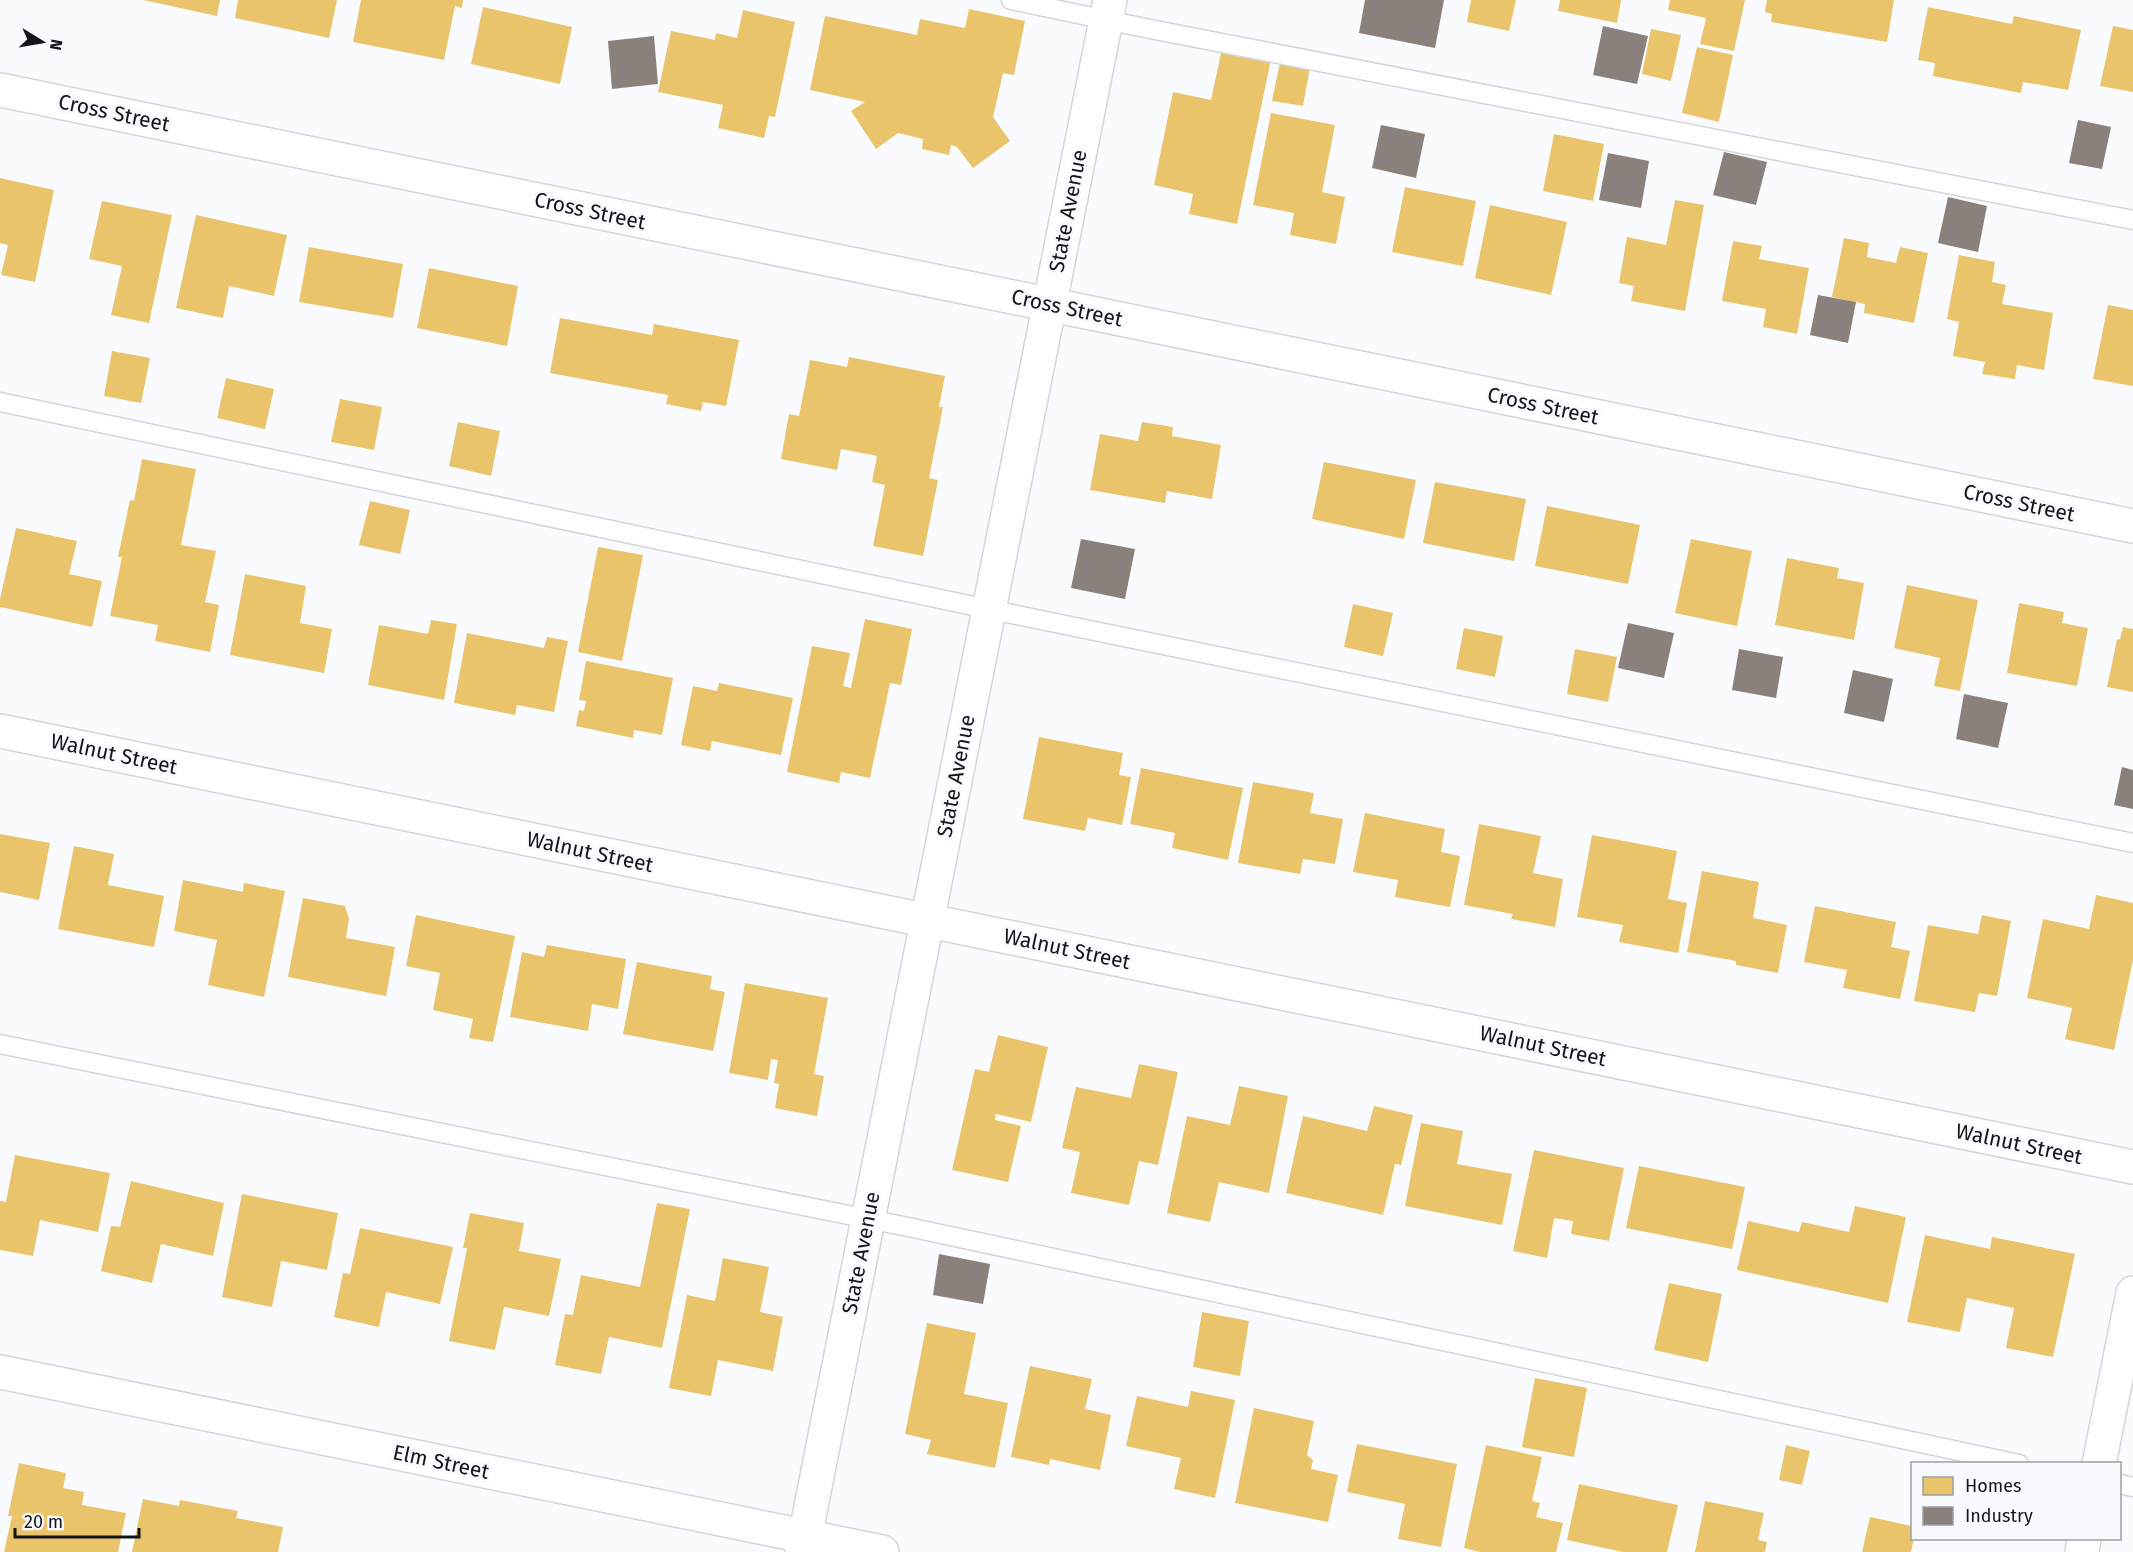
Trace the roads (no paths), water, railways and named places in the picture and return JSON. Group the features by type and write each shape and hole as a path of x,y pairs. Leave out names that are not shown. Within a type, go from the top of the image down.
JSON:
{"street":[{"name":"State Avenue","path":"803,1544 1108,10"},
{"name":"Cross Street","path":"0,90 2133,526"},
{"name":"Walnut Street","path":"0,731 2133,1167"},
{"path":"2099,1462 2133,1293"},
{"name":"Elm Street","path":"0,1372 803,1544 882,1552"}],"lane":[{"path":"1011,0 1108,10 2133,220"},
{"path":"0,402 989,609 2133,843"},
{"path":"0,1044 868,1219 2010,1462"}]}
